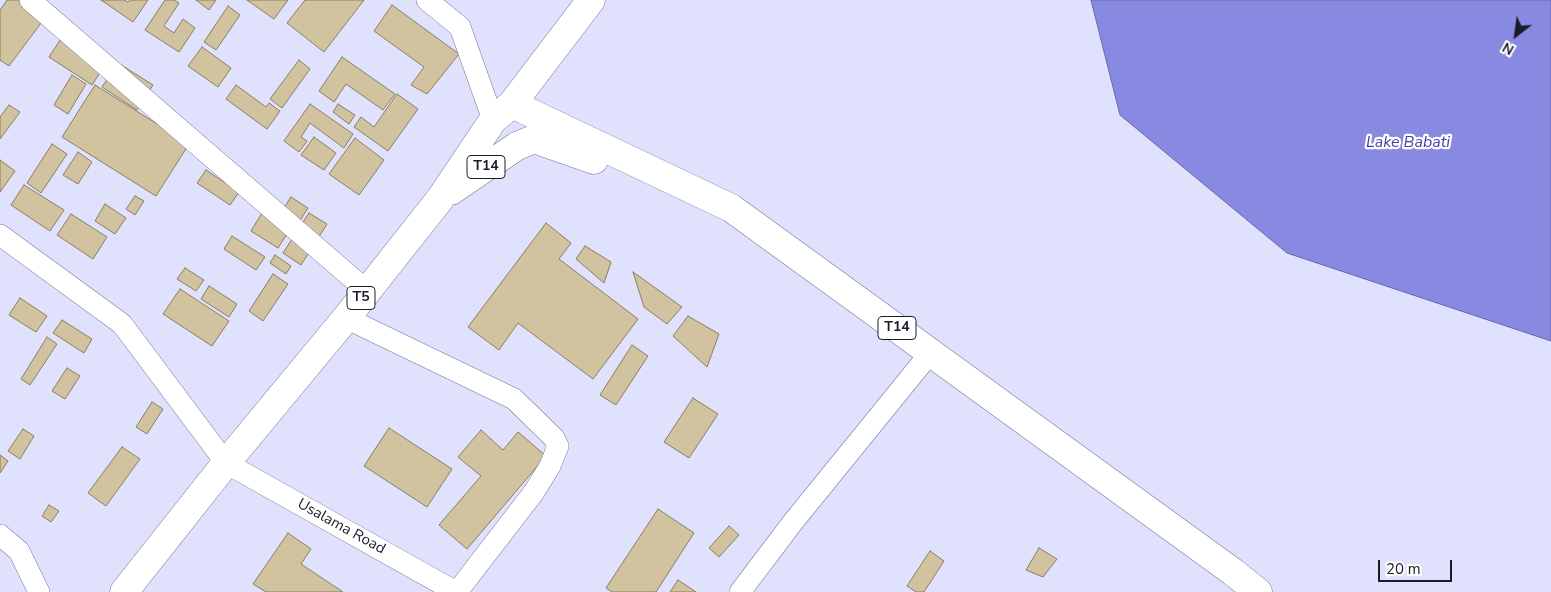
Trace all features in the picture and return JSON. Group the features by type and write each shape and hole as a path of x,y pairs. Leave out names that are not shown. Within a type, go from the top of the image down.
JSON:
{"highway":[{"name":"T5","path":"124,592 440,199 502,112 591,0"},
{"name":"T14","path":"502,112 731,208 1225,566 1258,592"},
{"name":"T14","path":"440,199 517,146 534,138 731,208"}],"street":[{"path":"30,0 367,291"},
{"path":"427,0 460,26 502,112"},
{"path":"0,235 122,324 226,463"},
{"path":"346,318 514,398 537,419 554,438 558,446 550,466 534,492 456,592"},
{"path":"740,592 793,522 931,352"},
{"name":"Usalama Road","path":"226,463 456,592"},
{"path":"0,535 19,551 39,592"}],"water":[{"name":"Lake Babati","path":"1091,0 1551,0 1551,341 1287,253 1120,115"}],"building":[{"path":"7,0 18,0 44,19 9,66 0,60 0,10"},
{"path":"101,0 124,0 128,2 130,0 148,0 133,22"},
{"path":"165,0 174,0 179,3 164,26 174,33 183,19 195,28 179,52 145,30"},
{"path":"196,0 216,0 209,10"},
{"path":"247,0 288,0 274,19"},
{"path":"305,0 364,0 324,52 287,23"},
{"path":"392,5 459,54 427,94 411,85 424,67 374,31"},
{"path":"228,6 240,15 216,50 204,42"},
{"path":"66,31 109,59 92,85 49,57"},
{"path":"202,47 231,68 218,87 188,66"},
{"path":"342,57 395,94 383,110 346,84 334,102 319,91"},
{"path":"299,60 310,69 282,108 270,99"},
{"path":"118,63 153,85 137,110 102,87"},
{"path":"72,75 86,84 68,114 54,105"},
{"path":"95,85 189,144 156,196 62,137"},
{"path":"236,85 266,107 269,103 280,111 267,129 226,99"},
{"path":"397,94 418,109 388,151 354,127 361,117 374,127"},
{"path":"310,104 353,134 344,148 310,123 301,137 307,141 299,152 284,141"},
{"path":"338,104 355,115 349,124 333,112"},
{"path":"9,105 20,112 0,139 0,117"},
{"path":"314,137 336,153 324,170 301,155"},
{"path":"355,138 384,160 359,195 329,174"},
{"path":"52,144 67,154 41,193 27,183"},
{"path":"78,152 92,162 78,184 63,175"},
{"path":"0,160 15,171 0,192"},
{"path":"206,170 239,192 230,205 197,183"},
{"path":"24,185 64,210 50,231 11,205"},
{"path":"135,196 144,201 135,215 126,209"},
{"path":"291,197 308,208 297,225 280,214"},
{"path":"105,204 126,218 115,234 95,221"},
{"path":"262,213 289,231 278,248 251,231"},
{"path":"309,213 327,224 301,265 283,253"},
{"path":"71,214 107,237 93,259 57,235"},
{"path":"546,223 571,243 559,259 638,319 593,379 518,323 499,350 468,327"},
{"path":"232,236 265,257 256,270 224,249"},
{"path":"585,246 611,262 604,283 576,259"},
{"path":"275,255 291,266 286,274 270,263"},
{"path":"185,268 204,280 196,291 177,279"},
{"path":"633,272 682,307 667,324 644,307"},
{"path":"273,274 288,284 263,321 249,311"},
{"path":"209,286 237,304 229,317 201,299"},
{"path":"180,289 229,321 212,346 163,314"},
{"path":"20,298 47,316 36,332 9,315"},
{"path":"688,316 719,334 707,367 673,336"},
{"path":"62,320 92,339 84,353 53,333"},
{"path":"47,337 57,344 30,385 21,379"},
{"path":"632,345 648,356 616,405 600,395"},
{"path":"67,368 80,376 65,399 52,391"},
{"path":"693,398 718,414 689,458 664,442"},
{"path":"152,402 163,409 147,434 136,427"},
{"path":"389,428 452,469 427,507 364,466"},
{"path":"23,429 34,436 20,459 8,451"},
{"path":"481,430 503,450 518,432 546,456 467,549 439,525 481,476 458,457"},
{"path":"122,447 140,459 106,506 88,493"},
{"path":"0,455 8,461 0,473"},
{"path":"49,505 59,511 51,522 42,516"},
{"path":"658,509 694,533 656,592 612,592 606,588"},
{"path":"729,526 739,535 719,557 709,548"},
{"path":"288,533 311,549 301,564 343,592 266,592 253,584"},
{"path":"1039,548 1057,559 1043,577 1026,570"},
{"path":"930,551 944,561 924,592 916,592 907,586"},
{"path":"678,580 696,592 670,592"}]}
